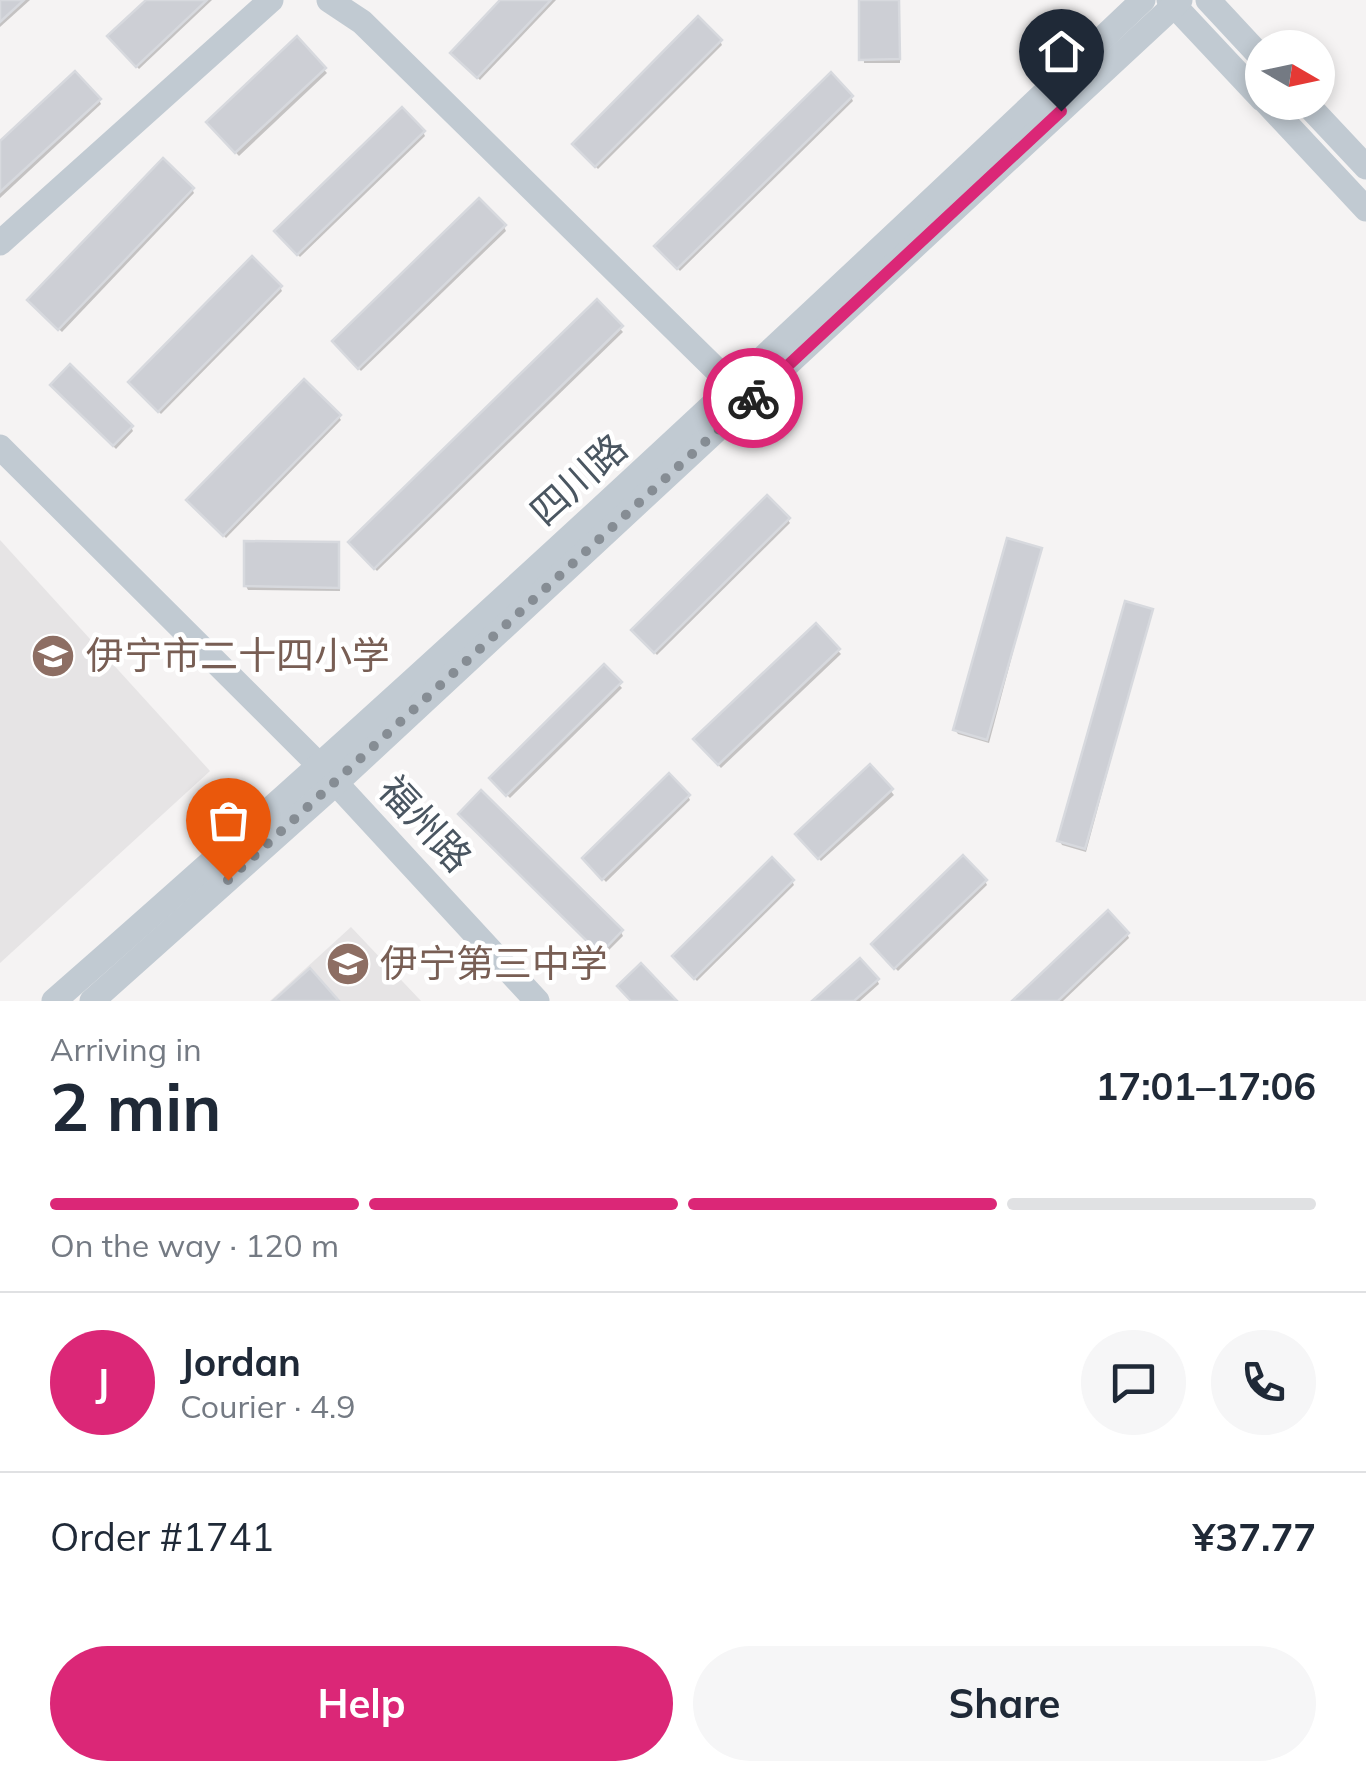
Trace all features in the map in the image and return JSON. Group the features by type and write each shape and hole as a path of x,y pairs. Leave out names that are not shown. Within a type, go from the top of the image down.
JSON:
{"street":[{"path":"0,243 271,0"},
{"path":"329,0 362,22 742,395"},
{"name":"四川路","path":"742,395 1143,0"},
{"path":"1208,0 1245,40"},
{"path":"1174,2 1245,80"},
{"name":"四川路","path":"92,1001 329,775 1174,2"},
{"path":"1282,120 1366,210"},
{"path":"1322,120 1366,166"},
{"name":"福州路","path":"0,447 329,775 537,1001"},
{"name":"四川路","path":"54,1001 329,775"}],"shaded area":[{"name":"伊宁市二十四小学","path":"0,540 210,771 0,963"},
{"name":"伊宁第三中学","path":"351,927 421,1001 270,1001"}],"building":[{"path":"0,0 24,0 0,22"},
{"path":"146,0 207,0 136,67 107,36"},
{"path":"500,0 551,0 477,78 450,53"},
{"path":"859,0 899,0 900,59 859,60"},
{"path":"698,16 722,40 595,167 572,144"},
{"path":"297,36 326,68 235,153 206,122"},
{"path":"75,71 101,99 0,192 0,141"},
{"path":"831,72 853,96 677,269 654,246"},
{"path":"402,107 425,131 297,255 274,231"},
{"path":"163,158 194,188 58,330 27,300"},
{"path":"479,198 506,225 358,369 332,341"},
{"path":"252,256 282,286 158,412 128,382"},
{"path":"597,299 623,326 374,569 348,542"},
{"path":"70,364 133,426 113,446 50,385"},
{"path":"304,379 341,415 223,536 186,500"},
{"path":"767,495 790,518 654,653 631,630"},
{"path":"1007,538 1042,548 987,740 953,730"},
{"path":"244,541 339,542 339,588 244,586"},
{"path":"1125,601 1153,609 1085,849 1057,841"},
{"path":"816,623 840,649 718,765 693,739"},
{"path":"604,664 622,682 506,796 489,778"},
{"path":"870,764 893,789 818,859 795,834"},
{"path":"669,773 690,795 602,880 582,858"},
{"path":"481,790 623,930 600,954 458,814"},
{"path":"963,855 987,880 894,969 871,944"},
{"path":"772,857 794,880 694,979 672,956"},
{"path":"1108,910 1129,933 1058,1001 1012,1001"},
{"path":"860,958 879,979 854,1001 812,1001"},
{"path":"641,963 677,1001 631,1001 617,986"},
{"path":"310,968 339,1001 273,1001"}],"way so far":[{"path":"228,880 753,398"}],"place":[{"name":"伊宁市二十四小学","path":"53,656"},
{"name":"伊宁第三中学","path":"348,964"}],"route":[{"path":"753,398 1061,111"}]}
